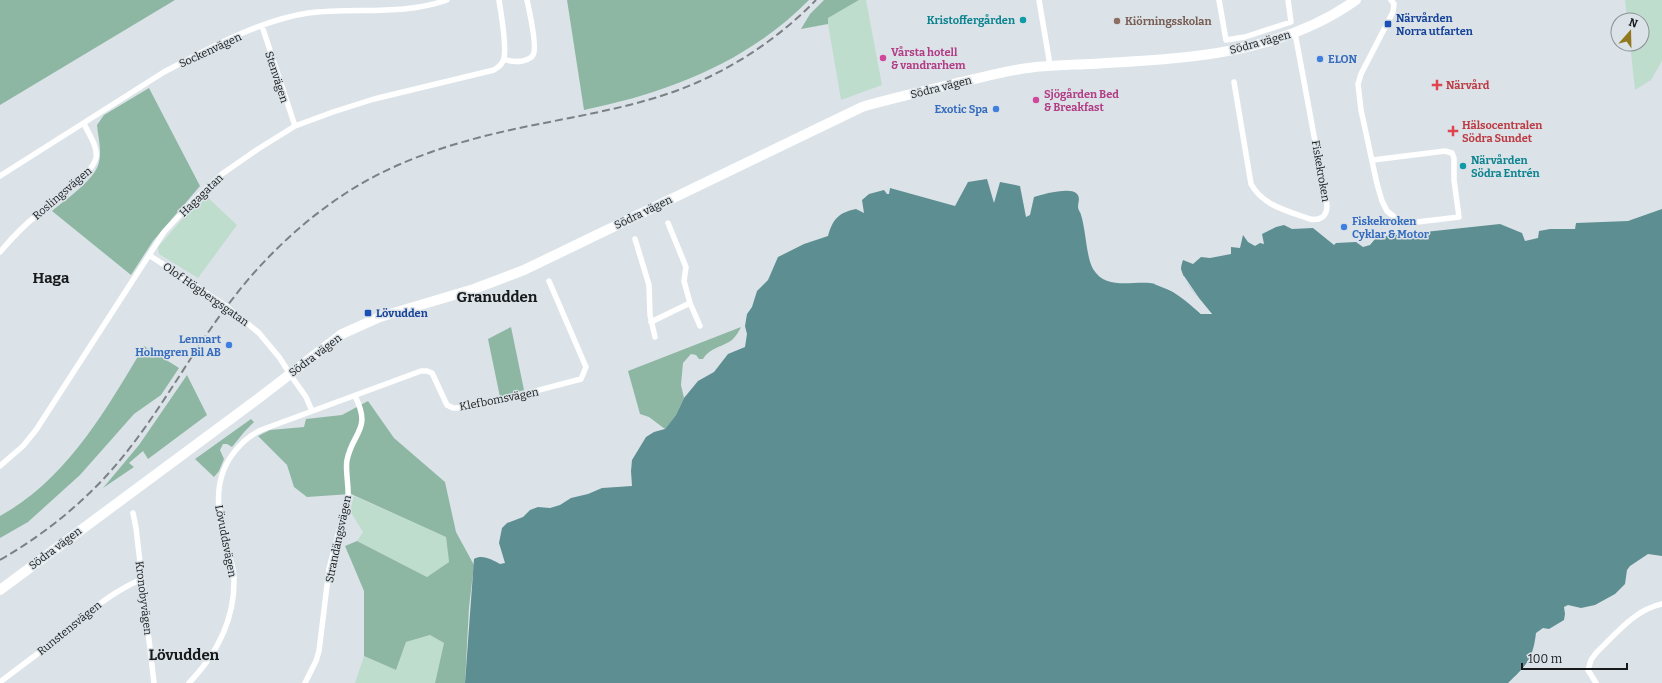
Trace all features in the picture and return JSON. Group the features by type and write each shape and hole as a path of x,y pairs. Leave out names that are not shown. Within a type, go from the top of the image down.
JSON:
{"highway":[{"name":"Södra vägen","path":"0,590 342,334 380,317 474,289 524,270 862,107 1012,70 1050,66 1166,59 1210,54 1247,47 1295,33 1323,20 1356,0"}],"street":[{"name":"Sockenvägen","path":"0,176 164,72 219,44 262,26 305,14 327,11 395,10 435,4 447,0"},
{"path":"499,0 505,50 504,59 510,62 531,58 534,53 533,34 527,0"},
{"path":"1039,0 1050,66"},
{"path":"1219,0 1226,40 1251,35 1291,22 1288,0"},
{"path":"1373,160 1445,151 1452,154 1454,158 1454,180 1459,217 1409,223 1397,219 1390,214 1382,201 1362,115 1358,84 1360,74 1393,12 1394,4 1391,0"},
{"name":"Stenvägen","path":"262,26 294,126"},
{"name":"Fiskekroken","path":"1234,82 1251,184 1255,191 1269,203 1310,219 1320,219 1326,213 1327,206 1295,33"},
{"name":"Hagagatan","path":"0,466 23,446 36,430 164,232 206,188 238,162 294,126 374,99 494,70 500,66 504,59"},
{"name":"Roslingsvägen","path":"0,252 24,226 83,177 93,166 96,157 96,148 84,124"},
{"path":"668,223 686,267 684,281 690,303 700,326"},
{"path":"635,239 649,285 651,322 655,336"},
{"name":"Olof Högbergsgatan","path":"149,255 226,306 249,324 270,346 290,373"},
{"name":"Klefbomsvägen","path":"312,411 421,371 432,373 447,405 459,408 490,403 582,379 586,367 549,280"},
{"path":"651,322 690,303"},
{"path":"290,373 306,397 312,411"},
{"name":"Strandängsvägen","path":"305,683 316,661 319,651 329,569 348,497 349,484 347,462 349,452 359,433 362,423 360,406 355,396"},
{"name":"Lövuddsvägen","path":"189,683 207,663 215,651 232,609 234,575 218,507 220,479 225,465 237,448 249,435 312,411"},
{"name":"Kronobyvägen","path":"133,513 154,683"},
{"name":"Runstensvägen","path":"0,682 99,604 122,588 142,579"},
{"path":"1596,683 1588,670 1591,660 1596,653 1638,614 1648,608 1662,604"}],"green space":[{"path":"0,0 175,0 0,105"},
{"path":"567,0 809,0 785,22 760,41 733,58 705,72 646,94 584,110"},
{"path":"824,0 859,0 828,18 828,24 801,29 810,14"},
{"path":"859,0 866,0 882,85 841,100 827,18"},
{"path":"1625,0 1662,0 1662,61 1651,80 1635,90 1631,52 1650,52 1650,12 1626,12"},
{"path":"149,88 200,186 153,241 131,275 52,211 79,189 97,169 100,144 97,125 104,115"},
{"path":"204,194 237,225 198,278 159,254 158,247"},
{"path":"511,327 524,390 500,397 488,339"},
{"path":"741,327 733,339 709,352 703,359 699,359 696,355 691,354 683,363 681,385 684,398 676,415 665,429 649,417 640,414 628,371"},
{"path":"144,346 179,368 161,395 134,414 80,475 28,522 0,538 0,516 24,501 65,463 99,418"},
{"path":"187,375 207,415 148,459 143,451 129,463 134,467 103,488 139,445"},
{"path":"368,401 394,438 445,482 456,532 474,565 469,607 465,683 435,683 444,643 430,635 406,642 396,670 364,656 364,591 345,546 357,541 427,577 449,562 446,537 351,494 307,497 294,487 287,465 258,436 270,430 304,427 306,419 342,415"},
{"path":"251,419 254,422 232,447 227,444 223,444 220,450 224,459 219,471 214,477 195,459"},
{"path":"354,496 446,537 449,562 427,577 357,541 363,532 350,511"},
{"path":"430,635 444,643 435,683 355,683 364,656 396,670 406,642"}],"water":[{"path":"987,179 994,203 1000,182 1020,186 1026,217 1030,215 1034,197 1062,191 1073,191 1079,198 1078,208 1083,221 1091,264 1099,276 1114,283 1156,284 1174,293 1201,314 1212,314 1186,281 1181,269 1183,260 1193,264 1201,257 1210,258 1231,254 1231,247 1240,248 1243,235 1248,242 1255,246 1260,243 1264,244 1262,234 1284,225 1292,229 1313,228 1334,245 1336,243 1356,242 1363,247 1370,245 1375,239 1387,236 1500,224 1522,233 1525,241 1538,238 1539,231 1550,229 1575,229 1576,223 1628,221 1662,209 1662,556 1648,554 1630,566 1627,570 1625,584 1615,594 1595,605 1581,608 1568,605 1564,607 1564,620 1549,629 1543,628 1536,633 1531,656 1520,672 1508,683 465,683 474,559 484,557 500,564 505,563 499,543 502,528 507,523 523,517 530,510 538,507 550,508 560,505 571,498 588,494 602,488 632,486 632,460 646,437 654,432 665,429 676,415 684,398 698,381 714,372 728,354 745,347 747,334 745,326 747,314 752,307 757,291 768,280 778,257 804,244 828,236 834,221 841,215 856,209 864,213 862,200 869,194 884,190 887,194 889,194 890,188 955,206 968,182"}],"pier":[{"path":"1182,276 1184,276 1212,314 1201,314 1179,294 1154,284 1158,283 1179,292 1202,312 1208,312"}],"railway":[{"path":"0,560 44,532 84,499 96,487 142,432 202,341 246,282 286,240 315,215 346,193 410,160 455,144 501,132 634,104 690,85 730,66 766,43 784,30 816,0"}],"place":[{"name":"Kristoffergården","path":"1023,20"},
{"name":"Kiörningsskolan","path":"1117,21"},
{"name":"Närvården Norra utfarten","path":"1388,24"},
{"name":"Vårsta hotell & vandrarhem","path":"883,58"},
{"name":"ELON","path":"1320,59"},
{"name":"Närvård","path":"1437,85"},
{"name":"Sjögården Bed & Breakfast","path":"1036,100"},
{"name":"Exotic Spa","path":"996,109"},
{"name":"Hälsocentralen Södra Sundet","path":"1453,131"},
{"name":"Närvården Södra Entrén","path":"1463,166"},
{"name":"Fiskekroken Cyklar & Motor","path":"1344,227"},
{"name":"Lövudden","path":"368,313"},
{"name":"Lennart Holmgren Bil AB","path":"229,345"}],"district":[{"name":"Haga","path":"51,278"},
{"name":"Granudden","path":"497,297"},
{"name":"Lövudden","path":"184,655"}]}
